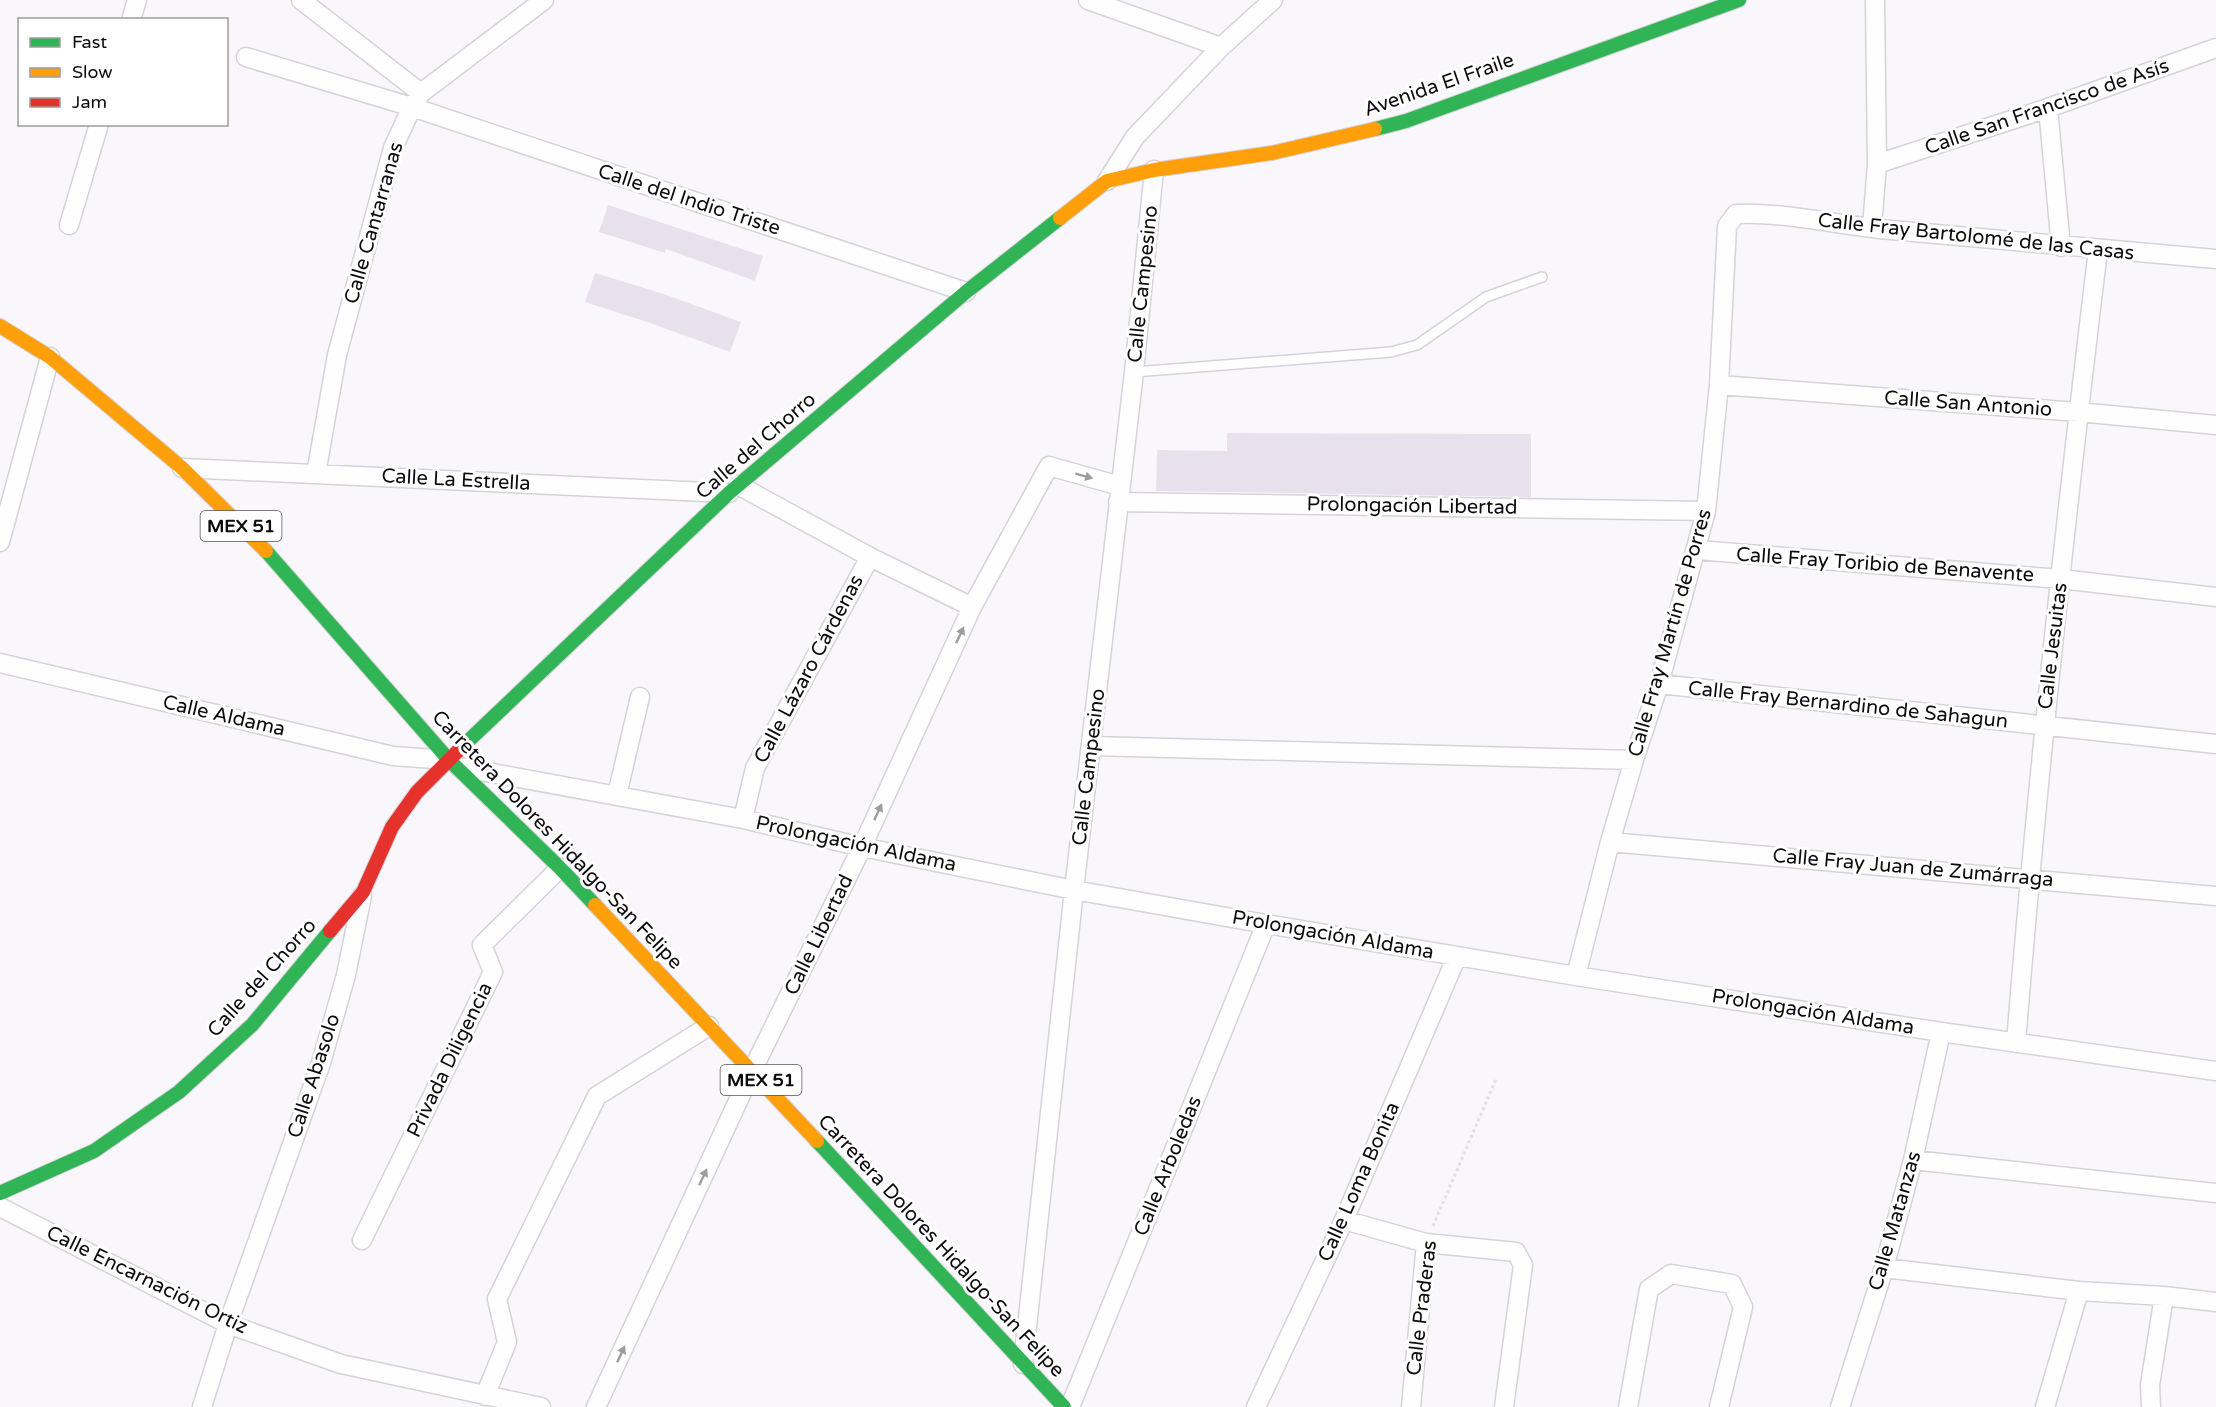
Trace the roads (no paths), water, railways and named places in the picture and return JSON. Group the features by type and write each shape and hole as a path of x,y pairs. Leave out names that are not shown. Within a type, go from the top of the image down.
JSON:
{"street":[{"path":"132,18 137,0"},
{"name":"Calle del Indio Triste","path":"301,0 417,100 966,292"},
{"name":"Calle Cantarranas","path":"316,474 337,355 393,148 417,100 544,0"},
{"path":"1088,0 1221,47"},
{"path":"1107,181 1135,137 1221,47 1273,0"},
{"name":"Avenida El Fraile","path":"1107,181 1154,170 1272,153 1406,121 1739,0"},
{"path":"1872,228 1877,164 1875,0"},
{"name":"Calle San Francisco de Asís","path":"1877,164 2048,108 2216,48"},
{"path":"246,57 417,100"},
{"path":"2048,108 2061,247"},
{"path":"69,225 98,126"},
{"name":"Calle Campesino","path":"1023,1364 1074,890 1134,372 1154,170"},
{"name":"Calle del Chorro","path":"452,763 734,489 966,292 1107,181"},
{"name":"Calle Fray Bartolomé de las Casas","path":"1736,214 1755,213 1872,228 2061,247 2216,259"},
{"name":"Calle Fray Martín de Porres","path":"1576,976 1611,842 1634,760 1659,684 1706,511 1719,385 1726,226 1736,214"},
{"name":"Calle Jesuitas","path":"2016,1043 2044,726 2098,250"},
{"name":"Carretera Dolores Hidalgo-San Felipe","path":"0,326 50,357 182,468 278,563 452,763 560,868 1064,1407"},
{"path":"0,542 50,357"},
{"name":"Calle San Antonio","path":"1719,385 2078,412 2216,425"},
{"name":"Prolongación Libertad","path":"1049,466 1119,494 1706,511"},
{"name":"Calle Libertad","path":"596,1407 752,1071 862,847 972,608 1049,466"},
{"name":"Calle La Estrella","path":"182,468 734,489 972,608"},
{"name":"Calle Fray Toribio de Benavente","path":"1697,550 2061,579 2216,597"},
{"name":"Calle Lázaro Cárdenas","path":"743,819 755,768 870,557"},
{"name":"Calle Aldama","path":"0,663 393,756 452,763"},
{"name":"Calle Fray Bernardino de Sahagun","path":"1659,684 2216,744"},
{"path":"617,795 640,697"},
{"path":"1092,746 1634,760"},
{"name":"Prolongación Aldama","path":"452,763 743,819 862,847 1074,890 1266,924 1576,976 1941,1032 2216,1071"},
{"name":"Calle Abasolo","path":"202,1407 228,1324 321,1063 346,975 363,892 392,827 417,792 452,763"},
{"name":"Calle Fray Juan de Zumárraga","path":"1611,842 2216,896"},
{"name":"Privada Diligencia","path":"362,1240 493,972 482,945 560,868"},
{"name":"Calle del Chorro","path":"0,1193 94,1151 179,1092 252,1025 363,892"},
{"name":"Calle Arboledas","path":"1070,1407 1266,924"},
{"name":"Calle Loma Bonita","path":"1256,1407 1344,1220 1457,956"},
{"path":"485,1396 507,1342 497,1299 597,1096 709,1026"},
{"name":"Calle Matanzas","path":"1840,1407 1884,1268 1913,1160 1941,1032"},
{"path":"1913,1160 2216,1193"},
{"name":"Calle Encarnación Ortiz","path":"0,1207 228,1324 341,1364 459,1399 485,1396 541,1407"},
{"path":"1344,1220 1426,1243 1516,1252 1523,1265 1504,1407"},
{"name":"Calle Praderas","path":"1411,1407 1426,1243"},
{"path":"1884,1268 2079,1291 2164,1296 2216,1302"},
{"path":"1628,1407 1649,1289 1671,1274 1732,1284 1743,1307 1719,1407"},
{"path":"2045,1407 2079,1291"},
{"path":"2151,1407 2150,1385 2164,1296"}],"lane":[{"path":"1134,372 1391,352 1417,345 1486,297 1542,277"}]}
